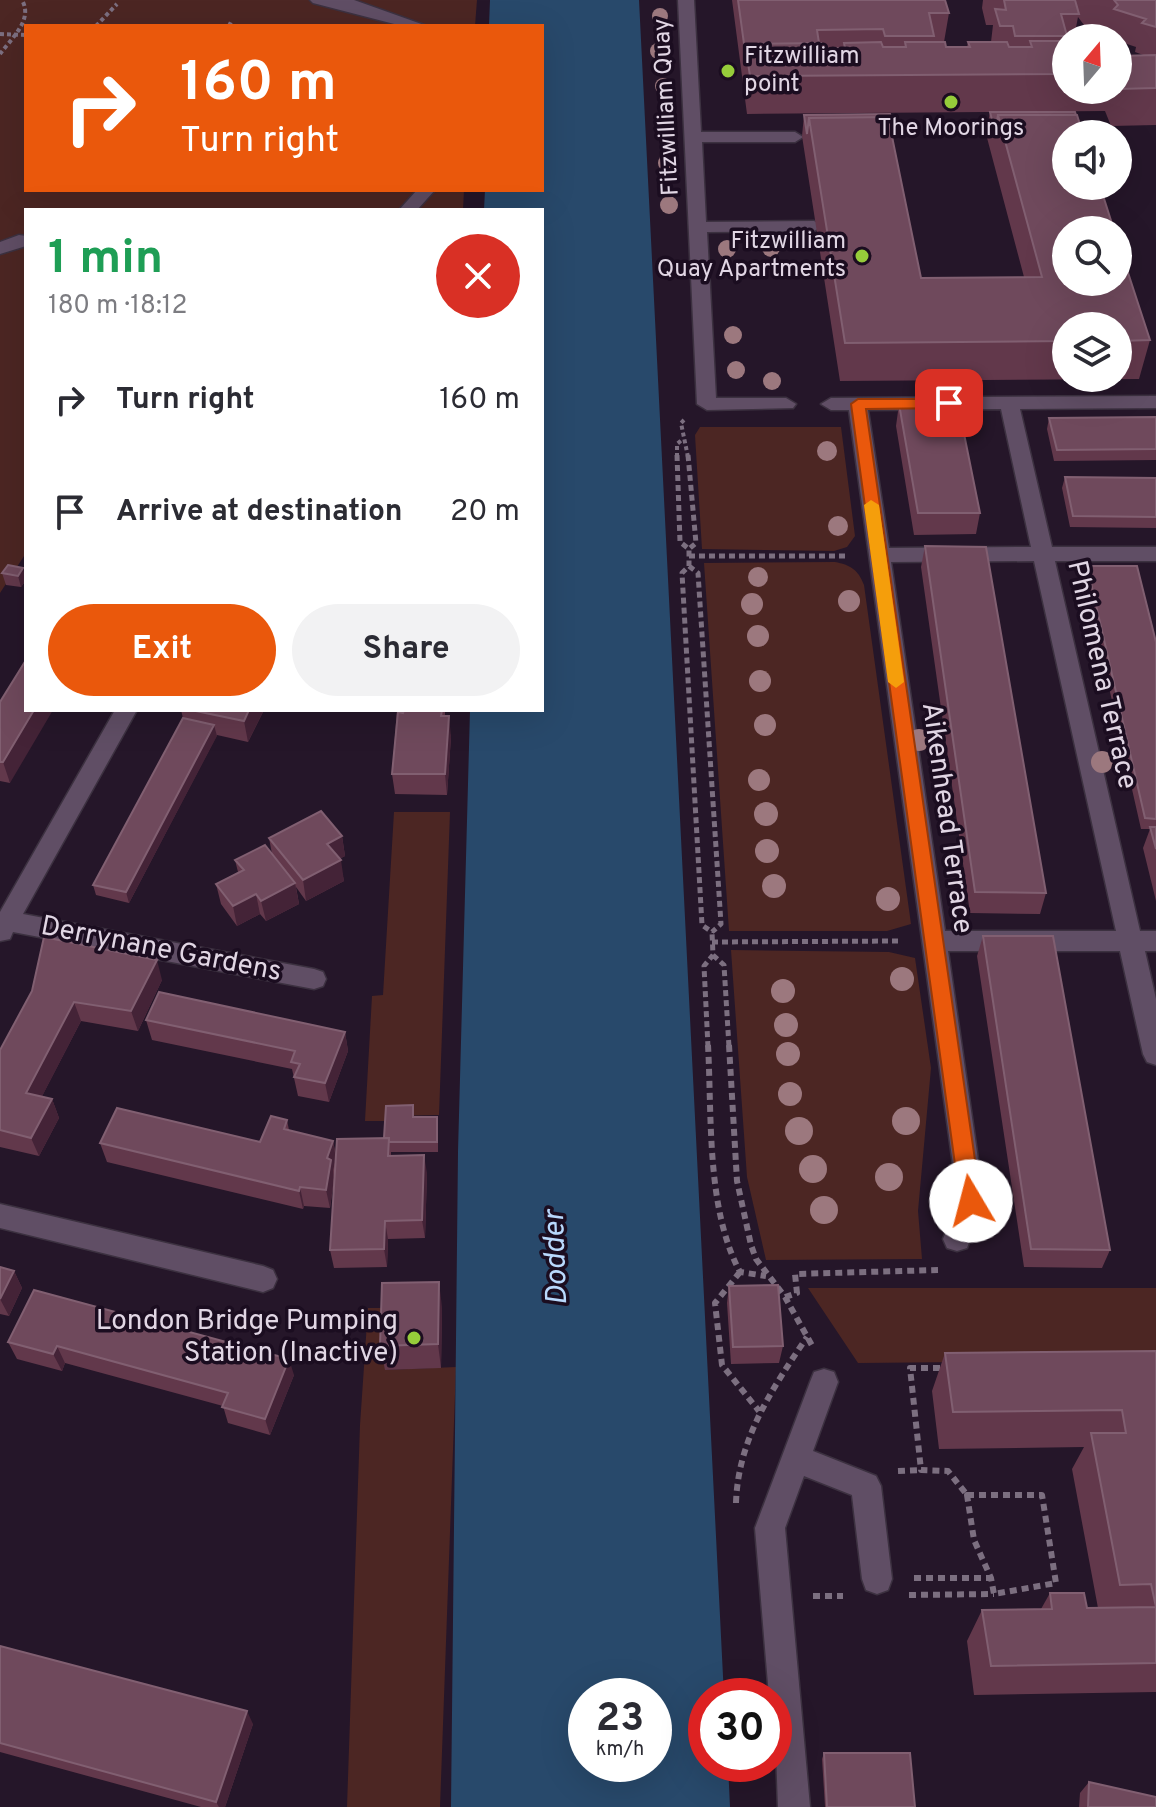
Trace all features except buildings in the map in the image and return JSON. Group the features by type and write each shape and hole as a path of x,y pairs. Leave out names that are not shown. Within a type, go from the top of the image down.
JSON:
{"street":[{"path":"318,0 345,2 413,24"},
{"name":"Fitzwilliam Quay","path":"686,0 707,404 786,404"},
{"path":"692,137 795,137"},
{"path":"410,208 424,192"},
{"path":"696,227 814,226"},
{"path":"0,249 24,241"},
{"path":"831,404 1156,402"},
{"name":"Philomena Terrace","path":"1009,403 1156,1054"},
{"name":"Aikenhead Terrace","path":"858,404 971,1201 957,1239"},
{"path":"878,555 1156,554"},
{"name":"Derrynane Gardens","path":"125,712 4,927 314,979"},
{"path":"933,941 1156,941"},
{"path":"0,1216 263,1279"},
{"path":"794,1807 770,1528 824,1382"},
{"path":"796,1458 866,1486 868,1587"}],"path":[{"path":"0,54 27,14 23,2"},
{"path":"98,24 117,4"},
{"path":"0,34 24,35"},
{"path":"681,423 683,439 687,443 696,543 689,549 689,566 682,573 702,925 712,932"},
{"path":"683,439 677,444 680,542 689,549"},
{"path":"689,556 834,556"},
{"path":"689,566 698,573 721,924 712,932 712,942 713,955 724,965 737,1181 751,1245 766,1276 785,1297 807,1337"},
{"path":"712,942 900,941"},
{"path":"713,955 704,966 716,1188 726,1246 740,1272"},
{"path":"785,1297 797,1293 795,1274 946,1270 957,1239"},
{"path":"740,1272 766,1276"},
{"path":"740,1272 715,1303 722,1365 759,1411"},
{"path":"921,1470 910,1368 940,1368"},
{"path":"895,1471 948,1471 967,1495 974,1540 991,1578 994,1594"},
{"path":"906,1595 994,1594 1056,1583 1042,1495 967,1495"},
{"path":"776,1589 811,1596 868,1587 991,1578"}],"shaded area":[{"path":"0,0 477,0 475,24 24,24 24,192 464,192 463,208 24,208 24,556 0,593"},
{"path":"700,427 841,427 855,536 847,547 834,551 702,549 695,435"},
{"path":"835,562 853,569 864,585 911,924 887,931 729,931 704,563"},
{"path":"394,812 450,812 439,1115 388,1116 387,1121 365,1121 372,996 383,995"},
{"path":"731,950 889,952 915,958 931,1068 918,1211 922,1259 766,1260 747,1177"},
{"path":"808,1288 1156,1288 1156,1360 858,1363"},
{"path":"368,1308 387,1308 385,1370 456,1367 440,1807 347,1807 360,1425"}],"water":[{"name":"Dodder","path":"490,0 639,0 723,1678 688,1678 688,1782 729,1782 730,1807 451,1807 458,1152 470,712 544,712 544,208 484,208 485,192 544,192 544,24 489,24"}],"slow traffic":[{"path":"871,505 896,682"}],"place":[{"name":"Fitzwilliam point","path":"728,71"},
{"name":"The Moorings","path":"951,102"},
{"name":"Fitzwilliam Quay Apartments","path":"862,256"},
{"name":"London Bridge Pumping Station (Inactive)","path":"414,1338"}],"route":[{"path":"949,403 858,404 971,1201"}]}
